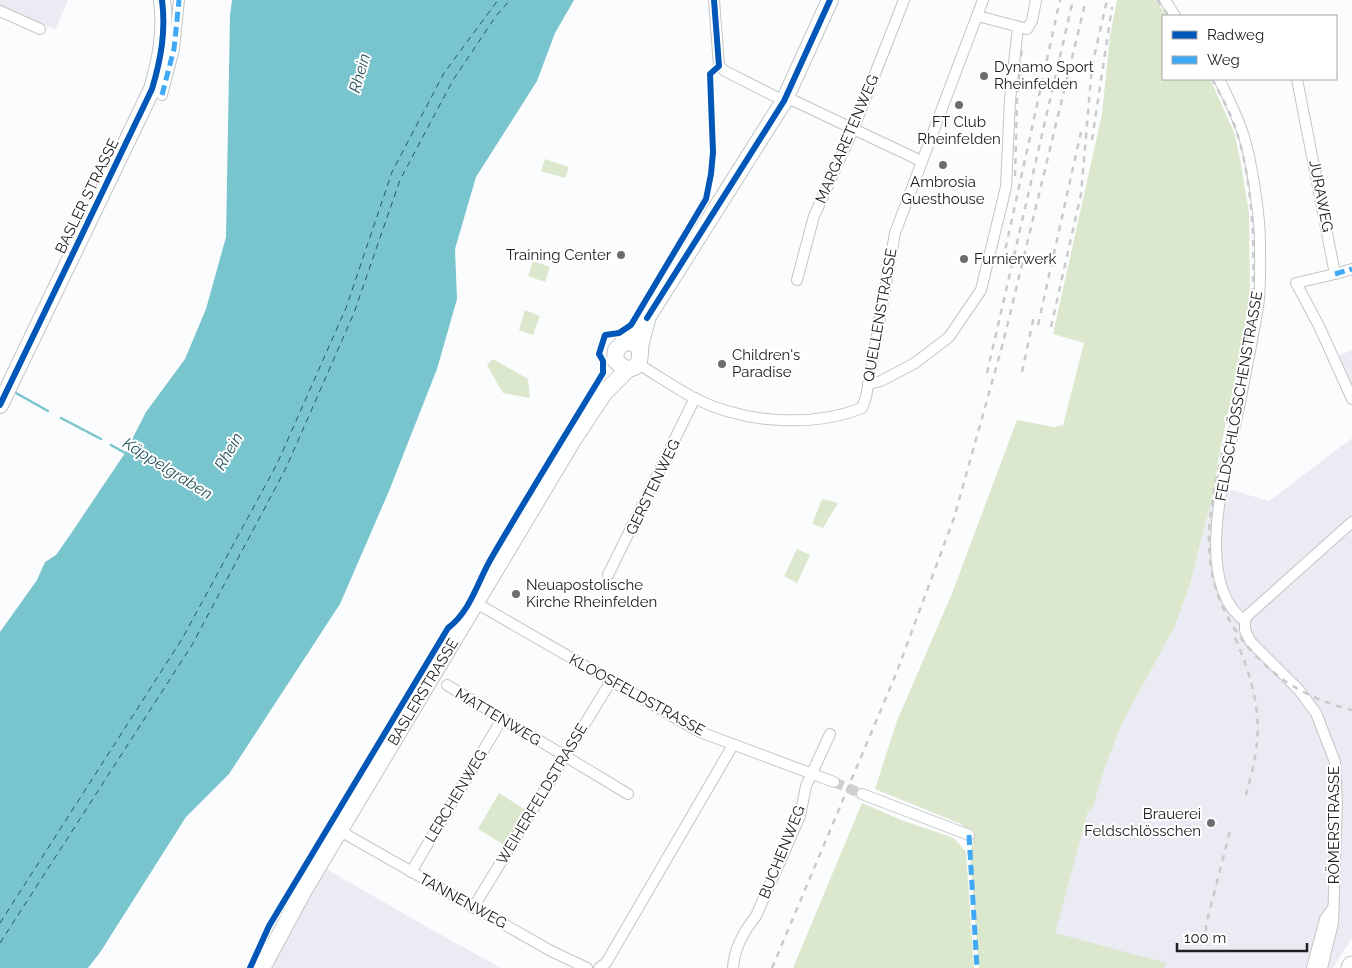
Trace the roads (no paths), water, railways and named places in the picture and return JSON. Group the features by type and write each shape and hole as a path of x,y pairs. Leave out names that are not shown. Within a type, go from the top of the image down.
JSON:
{"main road":[{"name":"BASLER STRASSE","path":"2,400 152,88 160,63 163,38 162,0"},
{"name":"BASLERSTRASSE","path":"262,968 280,932 476,604 604,393 630,357 647,318 785,99 830,0"}],"street":[{"path":"162,95 174,49 180,0"},
{"path":"714,0 719,66 725,71 921,161"},
{"name":"MARGARETENWEG","path":"797,280 814,216 853,130 904,0"},
{"name":"QUELLENSTRASSE","path":"630,357 695,398 730,411 765,419 798,420 848,414 862,408 895,233 983,0"},
{"path":"978,16 1027,29 1032,21 1036,0"},
{"path":"1165,0 1174,15"},
{"path":"0,11 40,29"},
{"path":"868,384 881,381 915,363 948,337 966,314 981,290 1006,187 1010,100 1018,27"},
{"name":"FELDSCHLÖSSCHENSTRASSE","path":"1219,80 1243,132 1253,182 1260,241 1258,305 1223,480 1216,528 1217,560 1225,597 1234,613 1245,621"},
{"name":"JURAWEG","path":"1297,80 1335,274"},
{"path":"1352,269 1296,283 1319,326 1352,399"},
{"name":"GERSTENWEG","path":"608,575 695,398"},
{"path":"1245,621 1248,616 1352,522"},
{"name":"KLOOSFELDSTRASSE","path":"476,604 700,732 834,782"},
{"name":"RÖMERSTRASSE","path":"1245,621 1245,630 1250,641 1299,690 1316,713 1335,762 1337,803 1333,923 1322,968"},
{"name":"WEIHERFELDSTRASSE","path":"474,908 611,681"},
{"name":"MATTENWEG","path":"447,685 502,720 628,794"},
{"name":"LERCHENWEG","path":"411,872 502,720"},
{"name":"BUCHENWEG","path":"733,968 734,957 746,927 756,916 800,816 806,786 830,734"},
{"path":"599,968 606,963 733,745"},
{"path":"862,794 968,835"},
{"name":"TANNENWEG","path":"340,831 551,951 586,968"},
{"path":"1312,968 1325,919 1332,909"}],"water":[{"name":"Rhein","path":"232,0 574,0 555,33 537,81 476,177 455,249 457,299 437,369 389,491 340,604 229,774 186,817 101,951 88,968 0,968 0,632 37,580 45,562 56,555 70,535 125,453 146,412 185,359 206,309 226,237 230,15"}],"waterway":[{"name":"Käppelgraben","path":"16,393 48,411"},
{"name":"Käppelgraben","path":"61,418 101,439"},
{"name":"Käppelgraben","path":"111,445 127,454"}],"tunnel":[{"path":"834,782 862,794"}],"railway":[{"path":"1003,260 1060,0"},
{"path":"987,373 1073,0"},
{"path":"772,968 896,674 954,518 1003,343 1086,0"},
{"path":"1051,327 1081,194 1092,66 1107,0"},
{"path":"1157,0 1168,15"},
{"path":"1092,140 1112,7"},
{"path":"1015,176 1017,100 1022,46"},
{"path":"1213,80 1236,130 1246,169 1252,213 1253,279 1250,318 1240,378 1218,469 1211,508 1209,546 1212,572 1224,610 1246,645 1265,665 1276,675 1300,690 1325,702 1352,710"},
{"path":"1038,325 1081,132"},
{"path":"1022,372 1034,316"},
{"path":"1235,638 1246,665 1254,693 1258,721 1255,756 1245,799"},
{"path":"1206,943 1206,925 1231,827"}],"place":[{"name":"Dynamo Sport Rheinfelden","path":"984,76"},
{"name":"FT Club Rheinfelden","path":"959,105"},
{"name":"Ambrosia Guesthouse","path":"943,165"},
{"name":"Training Center","path":"621,255"},
{"name":"Furnierwerk","path":"964,259"},
{"name":"Children's Paradise","path":"722,364"},
{"name":"Neuapostolische Kirche Rheinfelden","path":"516,594"},
{"name":"Brauerei Feldschlösschen","path":"1211,823"}]}
